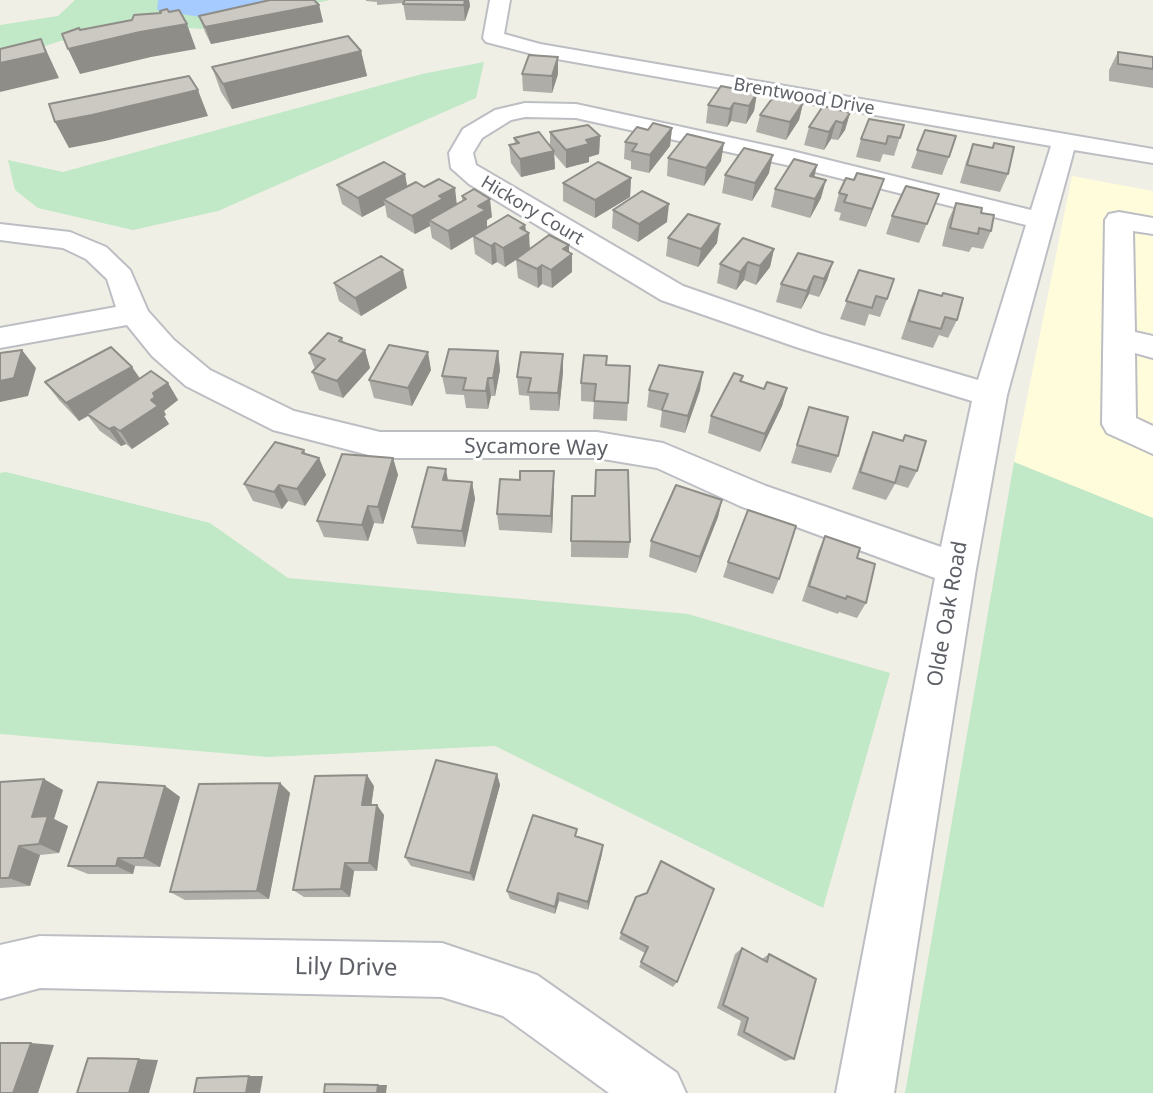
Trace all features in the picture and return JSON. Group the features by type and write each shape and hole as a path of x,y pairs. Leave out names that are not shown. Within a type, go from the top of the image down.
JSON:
{"street":[{"name":"Brentwood Drive","path":"500,0 493,38 505,41 1064,143 1153,156"},
{"name":"Hickory Court","path":"990,395 810,341 672,293 478,179 464,168 461,153 472,134 503,115 525,110 576,111 792,159 1041,221"},
{"name":"Olde Oak Road","path":"864,1093 956,569 990,395 1064,143"},
{"path":"1153,226 1119,220 1119,424 1153,441"},
{"name":"Sycamore Way","path":"0,232 69,240 96,253 120,276 134,314 163,348 198,377 285,421 380,445 597,445 663,457 753,496 956,569"},
{"path":"0,338 134,314"},
{"path":"1119,339 1153,347"},
{"name":"Lily Drive","path":"0,972 40,962 442,970 518,994 657,1093"}],"shaded area":[{"path":"1072,176 1153,191 1153,518 1014,462"}],"green space":[{"path":"75,0 330,0 201,29 164,26 60,41 0,61 0,25 58,16"},
{"path":"484,62 476,98 218,211 133,230 38,208 15,190 8,160 63,172 422,74"},
{"path":"1014,462 1153,518 1153,1093 905,1093"},
{"path":"6,472 210,523 288,578 688,614 890,673 823,908 495,746 268,757 0,734 0,473"}],"water":[{"path":"158,0 277,0 200,17 157,10"}],"building":[{"path":"270,0 314,0 319,5 205,27 199,16"},
{"path":"405,0 465,0 464,5 403,4"},
{"path":"167,9 169,12 179,10 187,24 68,49 62,34 79,28 80,30 132,20 134,15 161,13 160,11"},
{"path":"348,36 361,51 223,84 212,67"},
{"path":"41,39 46,53 0,63 0,49"},
{"path":"1118,52 1153,57 1153,69 1118,64"},
{"path":"529,55 558,57 552,76 522,74"},
{"path":"189,76 198,90 92,115 55,122 49,104"},
{"path":"721,86 757,93 749,106 734,103 730,109 708,105"},
{"path":"774,96 803,103 790,122 760,115"},
{"path":"823,106 850,113 843,123 836,121 829,132 809,127"},
{"path":"869,119 904,125 900,138 888,136 886,144 861,139"},
{"path":"653,123 672,128 650,155 632,151 637,144 625,142 637,127 648,130"},
{"path":"588,125 600,136 586,140 589,144 566,150 550,132"},
{"path":"925,130 956,136 949,157 917,150"},
{"path":"539,132 554,151 520,159 509,145 519,143 514,138"},
{"path":"687,134 724,143 706,168 668,158"},
{"path":"994,143 1014,147 1008,174 967,165 973,144 993,148"},
{"path":"744,148 773,155 755,183 725,175"},
{"path":"794,159 817,165 810,176 826,180 815,199 775,189"},
{"path":"384,162 405,174 358,198 337,185"},
{"path":"598,162 631,178 595,200 563,183"},
{"path":"857,173 884,179 872,209 844,202 847,195 839,193 846,178 854,180"},
{"path":"439,179 455,188 439,196 443,199 412,216 383,199 416,182 424,187"},
{"path":"906,186 939,194 927,224 892,216"},
{"path":"474,189 490,199 478,206 486,210 448,231 429,220 466,199 462,196"},
{"path":"642,191 669,204 639,224 613,210"},
{"path":"956,203 982,208 981,213 994,215 991,231 979,228 978,234 950,228"},
{"path":"688,214 720,224 701,249 668,238"},
{"path":"508,215 525,225 520,228 529,233 503,248 495,243 491,246 473,236"},
{"path":"549,235 569,245 563,249 572,254 551,270 542,265 537,269 516,259"},
{"path":"743,238 774,249 760,266 748,262 740,272 720,264"},
{"path":"798,253 833,262 824,279 814,276 807,291 781,284"},
{"path":"381,256 403,270 355,298 334,283"},
{"path":"859,270 894,279 887,299 876,296 872,308 846,301"},
{"path":"919,290 963,298 957,320 945,317 941,329 909,321"},
{"path":"328,333 342,338 339,341 365,350 337,381 312,372 325,359 309,353"},
{"path":"389,345 428,352 408,388 369,380"},
{"path":"111,347 132,367 66,403 45,382"},
{"path":"449,349 498,351 493,378 488,378 486,391 463,390 466,378 442,376"},
{"path":"22,350 14,378 0,381 0,353"},
{"path":"521,352 563,354 558,393 528,392 531,378 517,377"},
{"path":"584,355 607,356 606,365 630,366 628,403 594,401 596,384 581,383"},
{"path":"659,365 703,372 688,416 662,410 668,394 649,390"},
{"path":"151,371 168,383 153,393 155,397 151,400 158,406 120,431 114,427 109,429 87,414"},
{"path":"734,373 743,376 740,381 764,389 767,382 787,388 765,434 711,416"},
{"path":"809,407 848,417 838,456 797,445"},
{"path":"873,432 903,441 905,435 926,441 917,471 900,466 895,483 860,472"},
{"path":"275,442 304,450 302,453 319,458 297,489 279,485 274,492 244,484"},
{"path":"342,454 393,458 378,507 368,506 362,525 317,521"},
{"path":"428,467 446,469 443,480 472,482 462,531 412,527"},
{"path":"596,470 628,470 630,542 571,541 572,496 595,496"},
{"path":"520,471 554,471 551,516 497,514 500,479 520,480"},
{"path":"676,485 722,500 700,557 651,541"},
{"path":"748,510 796,526 779,579 728,562"},
{"path":"825,536 860,548 857,558 875,564 866,603 809,586"},
{"path":"436,760 497,774 470,873 405,857"},
{"path":"367,775 362,805 377,805 369,863 345,863 341,889 293,890 315,776"},
{"path":"44,779 32,817 48,816 39,844 19,846 9,878 0,878 0,782"},
{"path":"98,782 165,786 144,858 118,858 116,866 68,866"},
{"path":"280,783 257,891 170,892 199,784"},
{"path":"533,815 577,829 575,836 603,845 588,902 558,893 555,907 507,891"},
{"path":"661,861 714,889 677,982 641,962 648,947 621,933 636,897 647,893"},
{"path":"742,948 767,962 769,954 816,979 794,1059 744,1032 748,1018 723,1005"},
{"path":"0,1043 31,1043 13,1093 0,1093"},
{"path":"88,1058 139,1059 129,1093 77,1093"},
{"path":"249,1076 246,1093 194,1093 197,1078"},
{"path":"325,1084 378,1085 377,1093 324,1093"}]}
